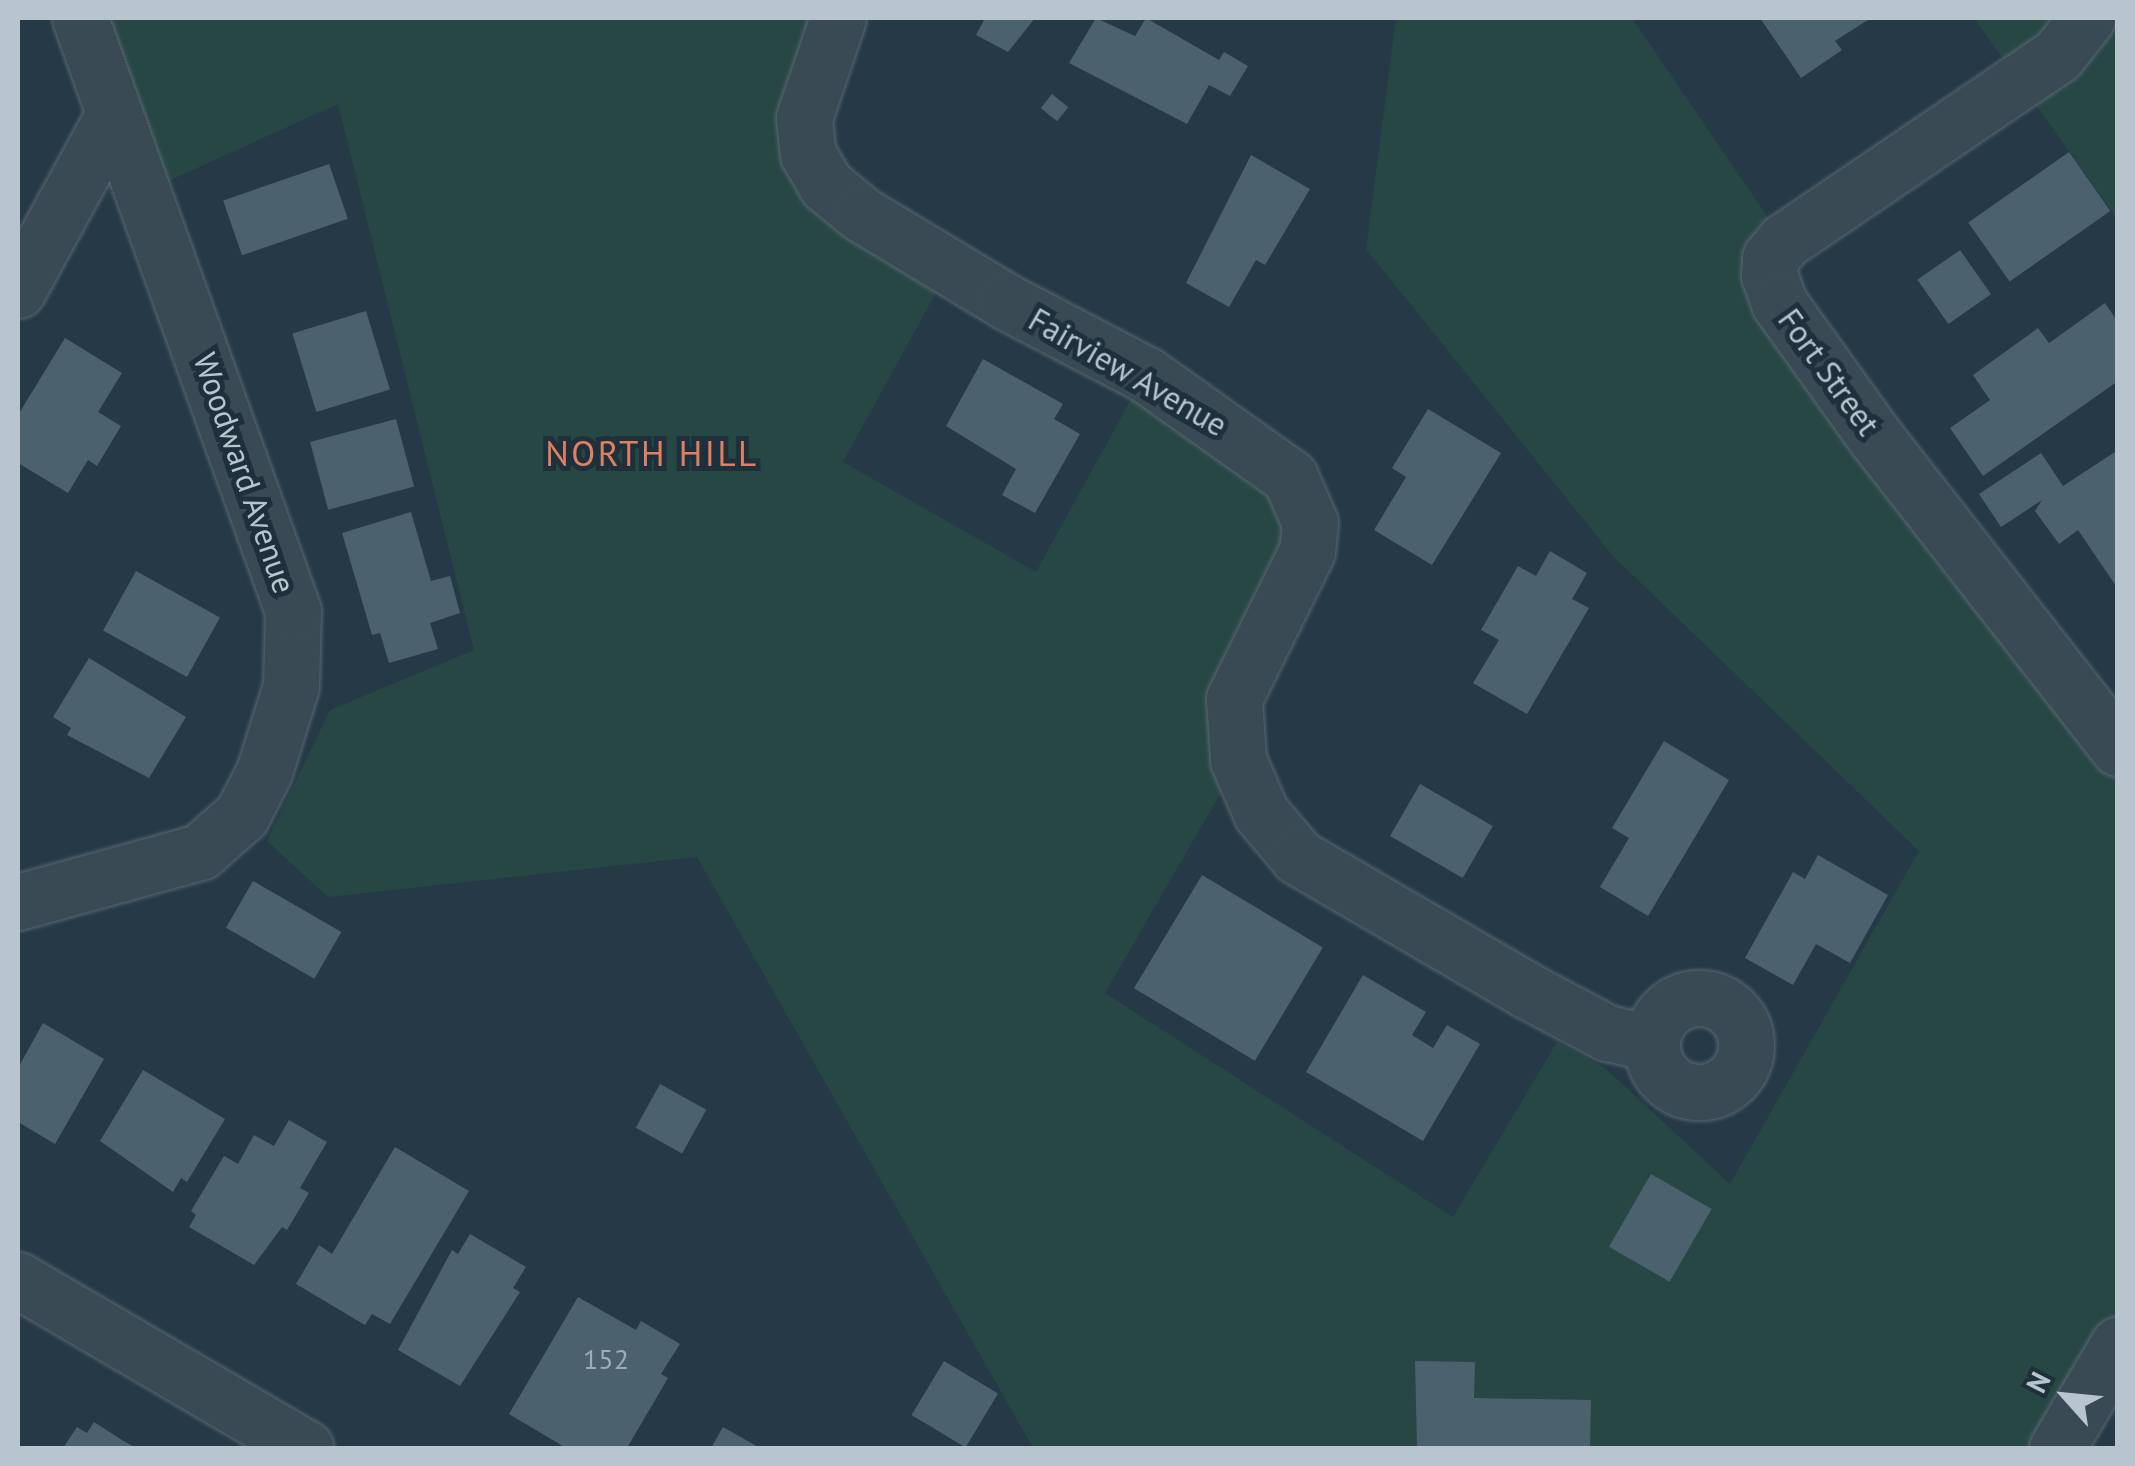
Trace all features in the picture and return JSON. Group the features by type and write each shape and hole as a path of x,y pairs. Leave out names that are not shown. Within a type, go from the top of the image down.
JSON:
{"street":[{"name":"Woodward Avenue","path":"18,902 200,852 242,815 270,756 292,686 293,611 80,18"},
{"name":"Fairview Avenue","path":"838,18 804,118 808,154 826,185 860,214 1007,302 1145,374 1290,477 1310,523 1307,551 1234,699 1238,760 1261,812 1298,858 1607,1033 1652,1043"},
{"name":"Fort Street","path":"2087,18 2058,55 1784,240 1770,258 1769,275 1778,303 1876,437 2118,748"},
{"path":"18,290 114,114"},
{"path":"18,1280 306,1448"},
{"path":"2056,1448 2118,1345"}],"green space":[{"path":"92,18 838,18 808,154 950,267 843,462 1036,572 1145,374 1298,493 1234,770 1105,993 1453,1217 1557,1042 1605,1068 1730,1184 1919,851 1613,556 1366,249 1396,18 1632,18 1784,241 1770,258 2117,748 2117,1345 2061,1448 1033,1448 697,857 328,897 267,841 330,710 474,650 338,104 166,182"},
{"path":"1974,18 2117,18 2117,223 2115,216"}],"building":[{"path":"985,18 1035,18 1008,52 976,35"},
{"path":"1096,18 1135,36 1146,18 1219,60 1224,52 1248,66 1230,96 1209,85 1187,124 1069,63"},
{"path":"1760,18 1871,18 1835,41 1842,50 1801,78"},
{"path":"1052,94 1068,107 1057,121 1041,108"},
{"path":"2069,152 2110,211 2010,282 1968,223"},
{"path":"1251,155 1310,189 1265,265 1256,260 1229,307 1186,283"},
{"path":"329,164 348,219 242,255 223,200"},
{"path":"1960,250 1991,294 1948,324 1917,280"},
{"path":"2105,303 2118,322 2118,381 1983,476 1950,428 1990,400 1973,375 2038,328 2049,343"},
{"path":"366,311 390,389 316,412 292,334"},
{"path":"65,338 122,373 98,412 121,426 97,466 88,460 68,493 18,463 18,415"},
{"path":"983,359 1063,404 1054,419 1080,434 1035,513 1002,495 1016,469 946,426"},
{"path":"1428,409 1501,453 1432,565 1374,530 1406,477 1392,468"},
{"path":"396,419 414,487 328,510 310,442"},
{"path":"2118,450 2118,589 2078,530 2059,544 2035,511 2042,500 2001,527 1979,494 2041,453 2063,486"},
{"path":"411,512 431,581 450,576 460,613 430,623 438,649 389,663 380,633 372,635 342,533"},
{"path":"1550,551 1587,573 1572,599 1589,608 1527,714 1473,683 1499,640 1481,630 1518,566 1536,576"},
{"path":"136,571 220,618 187,677 103,630"},
{"path":"89,658 186,717 149,778 67,735 71,728 53,717"},
{"path":"1664,741 1729,780 1648,916 1600,887 1629,838 1612,828"},
{"path":"1420,784 1493,826 1463,878 1390,836"},
{"path":"1818,855 1888,895 1850,963 1816,944 1793,985 1745,958 1793,872 1805,879"},
{"path":"1202,875 1323,948 1255,1061 1134,988"},
{"path":"253,881 341,932 314,979 226,928"},
{"path":"1363,975 1426,1012 1412,1035 1433,1048 1447,1025 1480,1044 1423,1141 1306,1072"},
{"path":"43,1023 104,1059 55,1144 18,1122 18,1068"},
{"path":"143,1070 225,1119 187,1182 181,1178 173,1192 100,1141"},
{"path":"660,1084 706,1110 682,1153 636,1128"},
{"path":"289,1120 327,1142 300,1188 309,1193 287,1230 282,1227 254,1265 189,1227 196,1215 191,1211 224,1156 238,1164 254,1135 274,1146"},
{"path":"395,1147 469,1191 390,1324 372,1314 365,1325 296,1284 319,1245 332,1254"},
{"path":"1651,1174 1712,1209 1670,1282 1609,1247"},
{"path":"470,1234 526,1267 513,1288 520,1292 460,1386 398,1350 452,1250 458,1254"},
{"path":"578,1297 636,1330 641,1321 680,1344 661,1374 668,1378 627,1448 566,1448 509,1414"},
{"path":"944,1361 998,1393 966,1447 912,1415"},
{"path":"1415,1361 1475,1362 1474,1398 1591,1400 1590,1448 1417,1448"},
{"path":"94,1422 136,1448 63,1448 77,1427 87,1433"},
{"path":"723,1427 760,1448 711,1448"}],"district":[{"name":"NORTH HILL","path":"652,453"}]}
